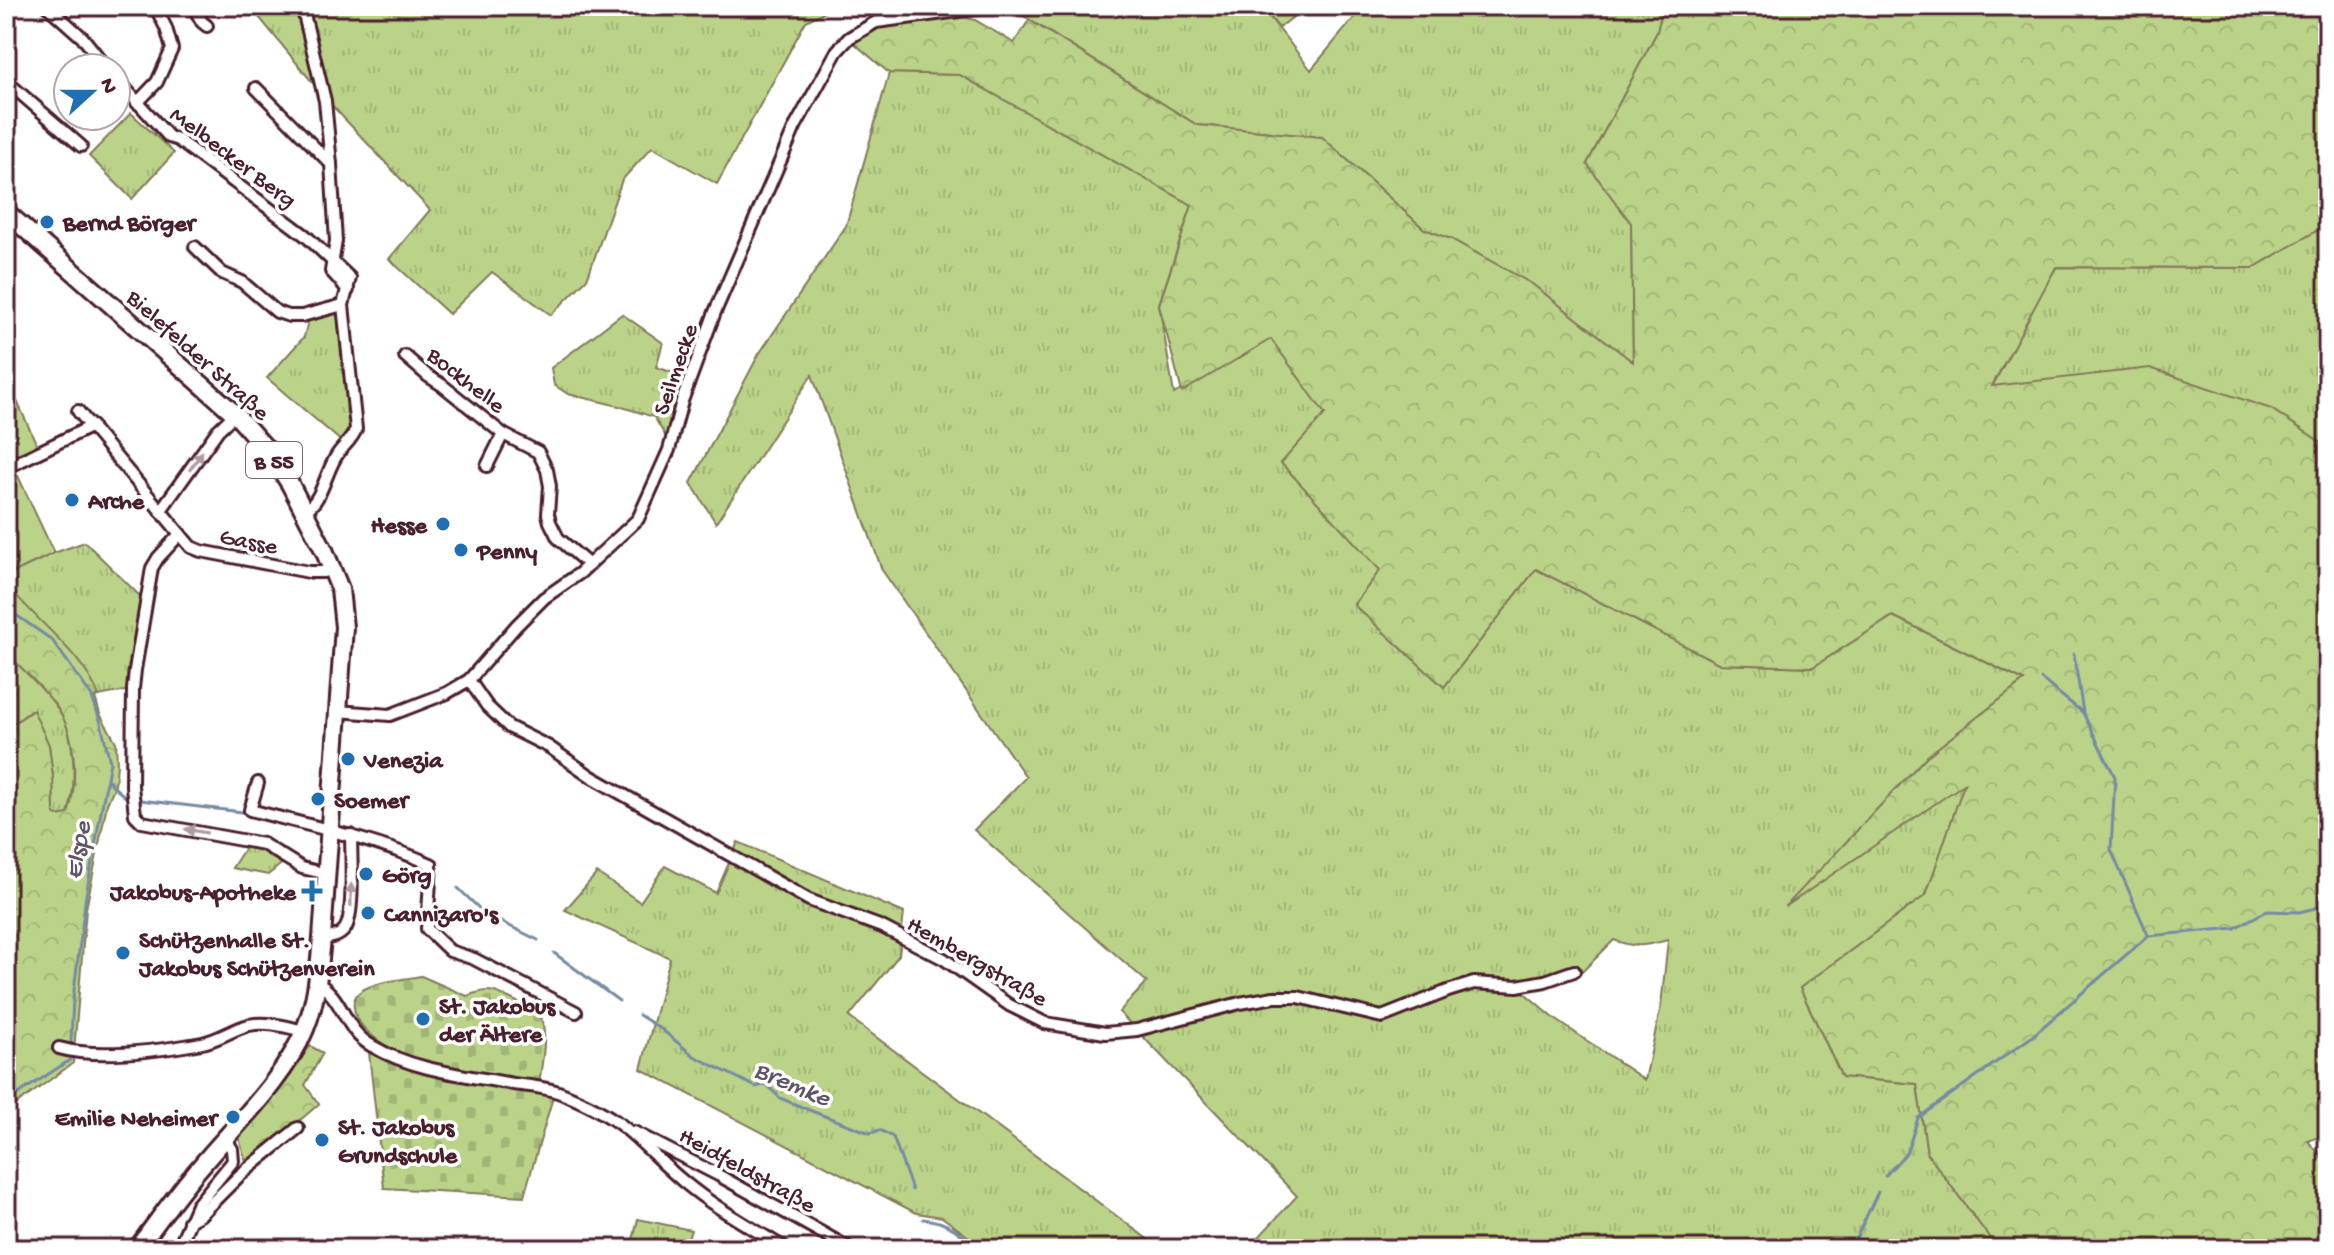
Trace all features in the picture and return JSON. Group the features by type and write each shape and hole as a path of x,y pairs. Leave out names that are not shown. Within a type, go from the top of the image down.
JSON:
{"main road":[{"name":"Bielefelder Straße","path":"6,212 235,414 270,453 305,511 332,569 343,603 344,627 322,938 317,983 304,1031 278,1075 174,1199 137,1249"}],"street":[{"path":"47,6 94,52"},
{"path":"137,103 157,82 172,49 155,6"},
{"path":"193,6 207,26"},
{"path":"302,6 325,101 336,241 332,261 350,278 343,305 356,429 335,458 315,502 305,511"},
{"name":"Seilmecke","path":"337,711 390,715 447,693 469,680 544,598 589,565 638,519 669,450 682,401 715,312 795,127 837,51 849,38 876,22 997,6"},
{"path":"6,81 81,146"},
{"path":"256,88 331,164"},
{"name":"Melbecker Berg","path":"132,97 169,137 178,140 283,218 332,261"},
{"path":"195,247 222,273 242,282 277,312 302,316 343,305"},
{"name":"Bockhelle","path":"405,356 503,434 531,447 543,460 550,486 550,522 558,538 589,565"},
{"name":"Gasse","path":"78,411 191,547 309,572 332,569"},
{"path":"161,510 218,430 235,414"},
{"path":"6,468 92,426"},
{"name":"Bockhelle","path":"487,466 503,434"},
{"path":"180,534 152,568 135,670 131,747 137,820 256,842 302,868 327,874"},
{"name":"Hembergstraße","path":"469,680 487,706 509,727 549,747 592,777 809,900 882,927 944,959 1009,1005 1045,1023 1105,1033 1137,1030 1274,997 1298,997 1382,1017 1474,983 1517,986 1574,971"},
{"path":"258,783 250,810 351,835 431,864 427,929 450,951 474,959 576,1012"},
{"path":"322,938 337,936 348,923 351,835"},
{"path":"317,983 326,987 356,1035 374,1048 434,1070 555,1091 600,1110 625,1128 683,1182 786,1249"},
{"path":"67,1050 132,1052 205,1042 249,1025 263,1024 304,1031"},
{"path":"189,1221 206,1210 239,1176 298,1128"},
{"name":"Heidfeldstraße","path":"625,1128 676,1152 851,1249"},
{"path":"178,1249 197,1205 233,1161 232,1149 225,1138"}],"green space":[{"path":"250,6 836,6 806,21 717,184 652,147 622,180 587,279 551,315 492,272 449,314 389,259 430,210 326,99"},
{"path":"1008,6 1261,6 1311,70 1364,6 1663,6 1657,32 1587,164 1631,223 1633,362 1532,284 1451,239 1424,229 1322,137 1197,125"},
{"path":"1261,6 1307,6 1279,28"},
{"path":"1663,6 2328,6 2328,224 2253,268 2056,267 1992,386 2150,368 2271,409 2328,447 2328,1134 2308,1141 2328,1164 2328,1249 1998,1249 1927,1153 1917,1084 1842,1077 1800,988 1926,895 1964,784 1785,907 1926,757 2024,681 1893,616 1813,667 1720,664 1536,569 1444,687 1354,605 1380,570 1281,463 1325,414 1271,339 1182,392 1159,305 1192,205 960,75 889,73 854,43 877,28 958,16 975,20 1014,43 1029,20 1197,125 1322,137 1424,229 1451,239 1532,284 1633,362 1631,223 1587,164 1657,32"},
{"path":"889,73 960,75 1192,205 1159,304 1174,394 1271,338 1326,414 1282,463 1381,570 1354,604 1444,687 1536,569 1720,664 1813,667 1893,616 2024,681 1926,757 1789,904 1965,782 1926,895 1800,988 1842,1077 1917,1084 1927,1153 1998,1249 1268,1249 1256,1240 1297,1196 1119,1012 1147,982 974,830 1026,777 882,570 812,375 716,523 691,483 759,354 846,226","holes":["1614,940 1641,945 1668,940 1661,1006 1645,1080 1555,1019 1520,989 1559,982 1582,972"]},
{"path":"132,114 174,153 132,199 89,156 112,132 132,132"},
{"path":"2328,224 2328,447 2271,409 1992,387 2055,267 2253,268"},
{"path":"337,312 350,433 342,442 267,378 304,337 308,321"},
{"path":"622,314 663,343 656,367 683,376 666,437 654,417 568,394 554,385 551,368"},
{"path":"6,377 37,445 6,459"},
{"path":"18,476 54,553 6,576 6,482"},
{"path":"85,542 141,597 130,690 99,696 71,653 6,583 6,576"},
{"path":"6,583 69,651 91,680 99,696 95,697 100,714 116,742 117,765 86,909 73,1063 6,1112 6,729 33,710 49,745 54,814 57,816 68,814 74,761 69,733 58,709 6,652"},
{"path":"6,652 57,707 68,731 73,760 73,789 68,815 54,814 49,745 32,710 6,729"},
{"path":"249,841 285,861 268,875 232,868"},
{"path":"738,842 904,913 899,955 849,1017 1161,1249 985,1249 942,1217 916,1213 641,1069 670,958 565,910 597,873 640,902 665,866 716,893"},
{"path":"421,976 467,996 495,992 537,1014 543,1023 544,1040 539,1085 419,1062 372,1036 357,1017 354,1003 359,993 382,983"},
{"path":"310,1046 323,1053 305,1085 319,1104 247,1165 239,1138 281,1088"},
{"path":"369,1053 404,1068 544,1092 553,1097 524,1196 384,1188"},
{"path":"638,1219 691,1230 684,1249 631,1249"}],"waterway":[{"name":"Elspe","path":"6,608 52,640 82,682 92,697 110,762 86,895 73,999 70,1060 6,1102"},
{"path":"2074,654 2083,713 2115,777 2111,850 2148,935"},
{"path":"2041,679 2082,712"},
{"name":"Bremke","path":"108,780 128,799"},
{"name":"Bremke","path":"140,800 242,812"},
{"name":"Bremke","path":"458,888 485,914 538,940"},
{"path":"1885,1176 1907,1152 1918,1118 2030,1038 2148,936 2235,928 2266,911 2299,912 2328,905"},
{"name":"Bremke","path":"554,953 619,1001"},
{"name":"Bremke","path":"639,1015 694,1056 756,1087 766,1084 780,1098 870,1133 880,1130 893,1137 912,1190"},
{"path":"1851,1249 1878,1192"},
{"name":"Bremke","path":"923,1219 947,1225 978,1249"}],"place":[{"name":"Bernd Börger","path":"47,222"},
{"name":"Arche","path":"72,500"},
{"name":"Hesse","path":"443,524"},
{"name":"Penny","path":"461,550"},
{"name":"Venezia","path":"348,759"},
{"name":"Soemer","path":"318,799"},
{"name":"Görg","path":"366,874"},
{"name":"Jakobus-Apotheke","path":"312,891"},
{"name":"Cannizaro's","path":"368,913"},
{"name":"Schützenhalle St. Jakobus Schützenverein","path":"123,953"},
{"name":"St. Jakobus der Ältere","path":"423,1019"},
{"name":"Emilie Neheimer","path":"233,1117"},
{"name":"St. Jakobus Grundschule","path":"322,1140"}]}
